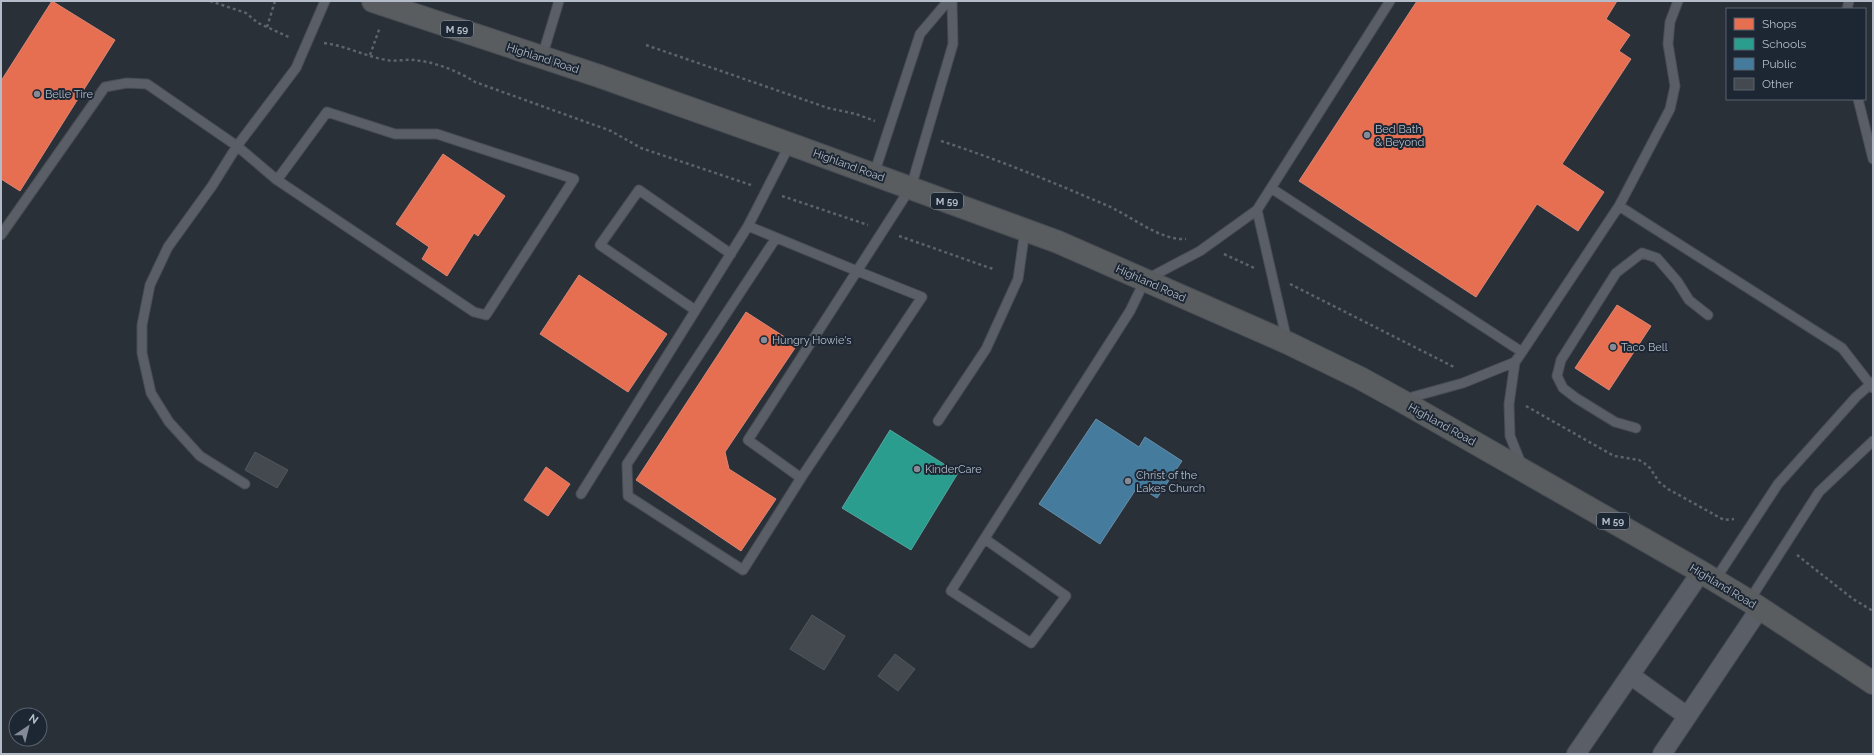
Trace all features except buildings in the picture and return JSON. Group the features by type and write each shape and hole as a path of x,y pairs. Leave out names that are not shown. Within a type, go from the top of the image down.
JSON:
{"highway":[{"name":"Highland Road","path":"373,1 542,57 911,187 1058,242 1288,343 1400,400 1708,576 1755,604 1873,683"}],"street":[{"path":"1576,754 1630,675 1708,576"},
{"path":"1662,754 1687,716 1755,604"},
{"path":"1630,675 1687,716"}],"lane":[{"path":"245,484 200,456 169,422 152,393 142,353 142,325 150,285 168,247 212,186 237,146 296,68 325,1"},
{"path":"542,57 559,1"},
{"path":"874,174 920,34 948,1"},
{"path":"801,478 748,440 911,187 953,44 952,1"},
{"path":"985,539 1066,596 1031,644 951,591 1130,311 1144,280 1200,251 1257,210 1390,1"},
{"path":"1524,470 1510,436 1510,404 1515,362 1619,206 1670,109 1675,86 1668,44 1670,22 1678,1"},
{"path":"1,235 105,87 127,84 147,84 237,146 277,180 474,312 486,315 574,179 437,134 395,134 327,112 277,180"},
{"path":"1858,100 1873,159"},
{"path":"580,494 748,226 768,190 790,144"},
{"path":"1271,188 1522,352"},
{"path":"695,310 600,245 639,190 731,254"},
{"path":"1619,206 1842,348 1872,385 1778,484 1708,576"},
{"path":"1257,210 1288,343"},
{"path":"748,226 922,297 801,478 743,570 628,496 627,464 776,238"},
{"path":"938,421 986,349 1018,279 1025,230"},
{"path":"1636,428 1615,422 1576,398 1563,388 1557,376 1561,360 1616,273 1642,253 1657,258 1677,281 1689,300 1708,315"},
{"path":"1400,400 1463,383 1515,362"},
{"path":"1755,604 1819,492 1873,441"}],"path":[{"path":"210,1 246,13 267,27 288,38 339,45 387,60 415,60 463,74 475,82 611,131 641,148 768,190 993,269"},
{"path":"267,27 275,1"},
{"path":"370,55 377,36"}],"place":[{"name":"Belle Tire","path":"37,94"},
{"name":"Bed Bath & Beyond","path":"1367,135"},
{"name":"Hungry Howie's","path":"764,340"},
{"name":"Taco Bell","path":"1613,347"},
{"name":"KinderCare","path":"917,469"},
{"name":"Christ of the Lakes Church","path":"1128,481"}]}
